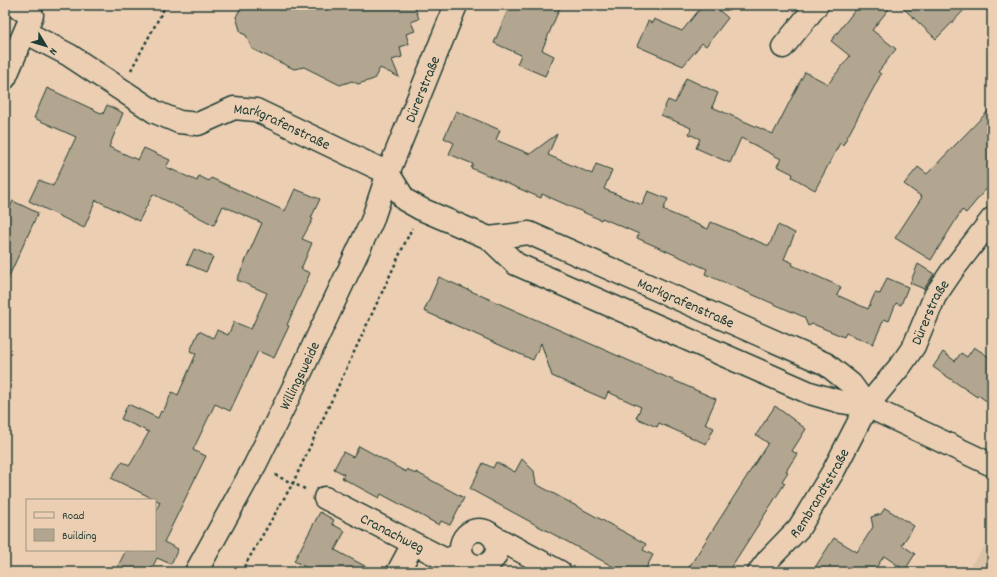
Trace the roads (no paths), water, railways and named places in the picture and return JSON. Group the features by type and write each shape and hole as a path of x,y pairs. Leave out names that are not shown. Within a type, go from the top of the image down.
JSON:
{"street":[{"path":"5,78 16,40 32,15 13,5"},
{"name":"Dürerstraße","path":"388,174 456,5"},
{"path":"783,47 817,5"},
{"name":"Markgrafenstraße","path":"16,40 69,55 155,112 179,122 198,124 234,108 256,110 388,174 405,200 421,209 489,238 516,264 810,393 841,402 867,406 992,465"},
{"name":"Willingsweide","path":"196,572 254,466 301,372 372,221 388,174"},
{"name":"Dürerstraße","path":"867,406 914,346 936,296 952,271 992,218"},
{"name":"Markgrafenstraße","path":"489,238 529,233 602,264 826,364 851,384 867,406"},
{"name":"Rembrandtstraße","path":"759,572 768,560 799,528 834,470 867,406"},
{"name":"Cranachweg","path":"325,498 446,560 461,554"},
{"path":"491,535 495,540 496,551 494,557 486,568 468,563 461,554 460,548 462,542 464,537 469,533 480,530 491,535 560,572"},
{"path":"398,572 414,544"}]}
